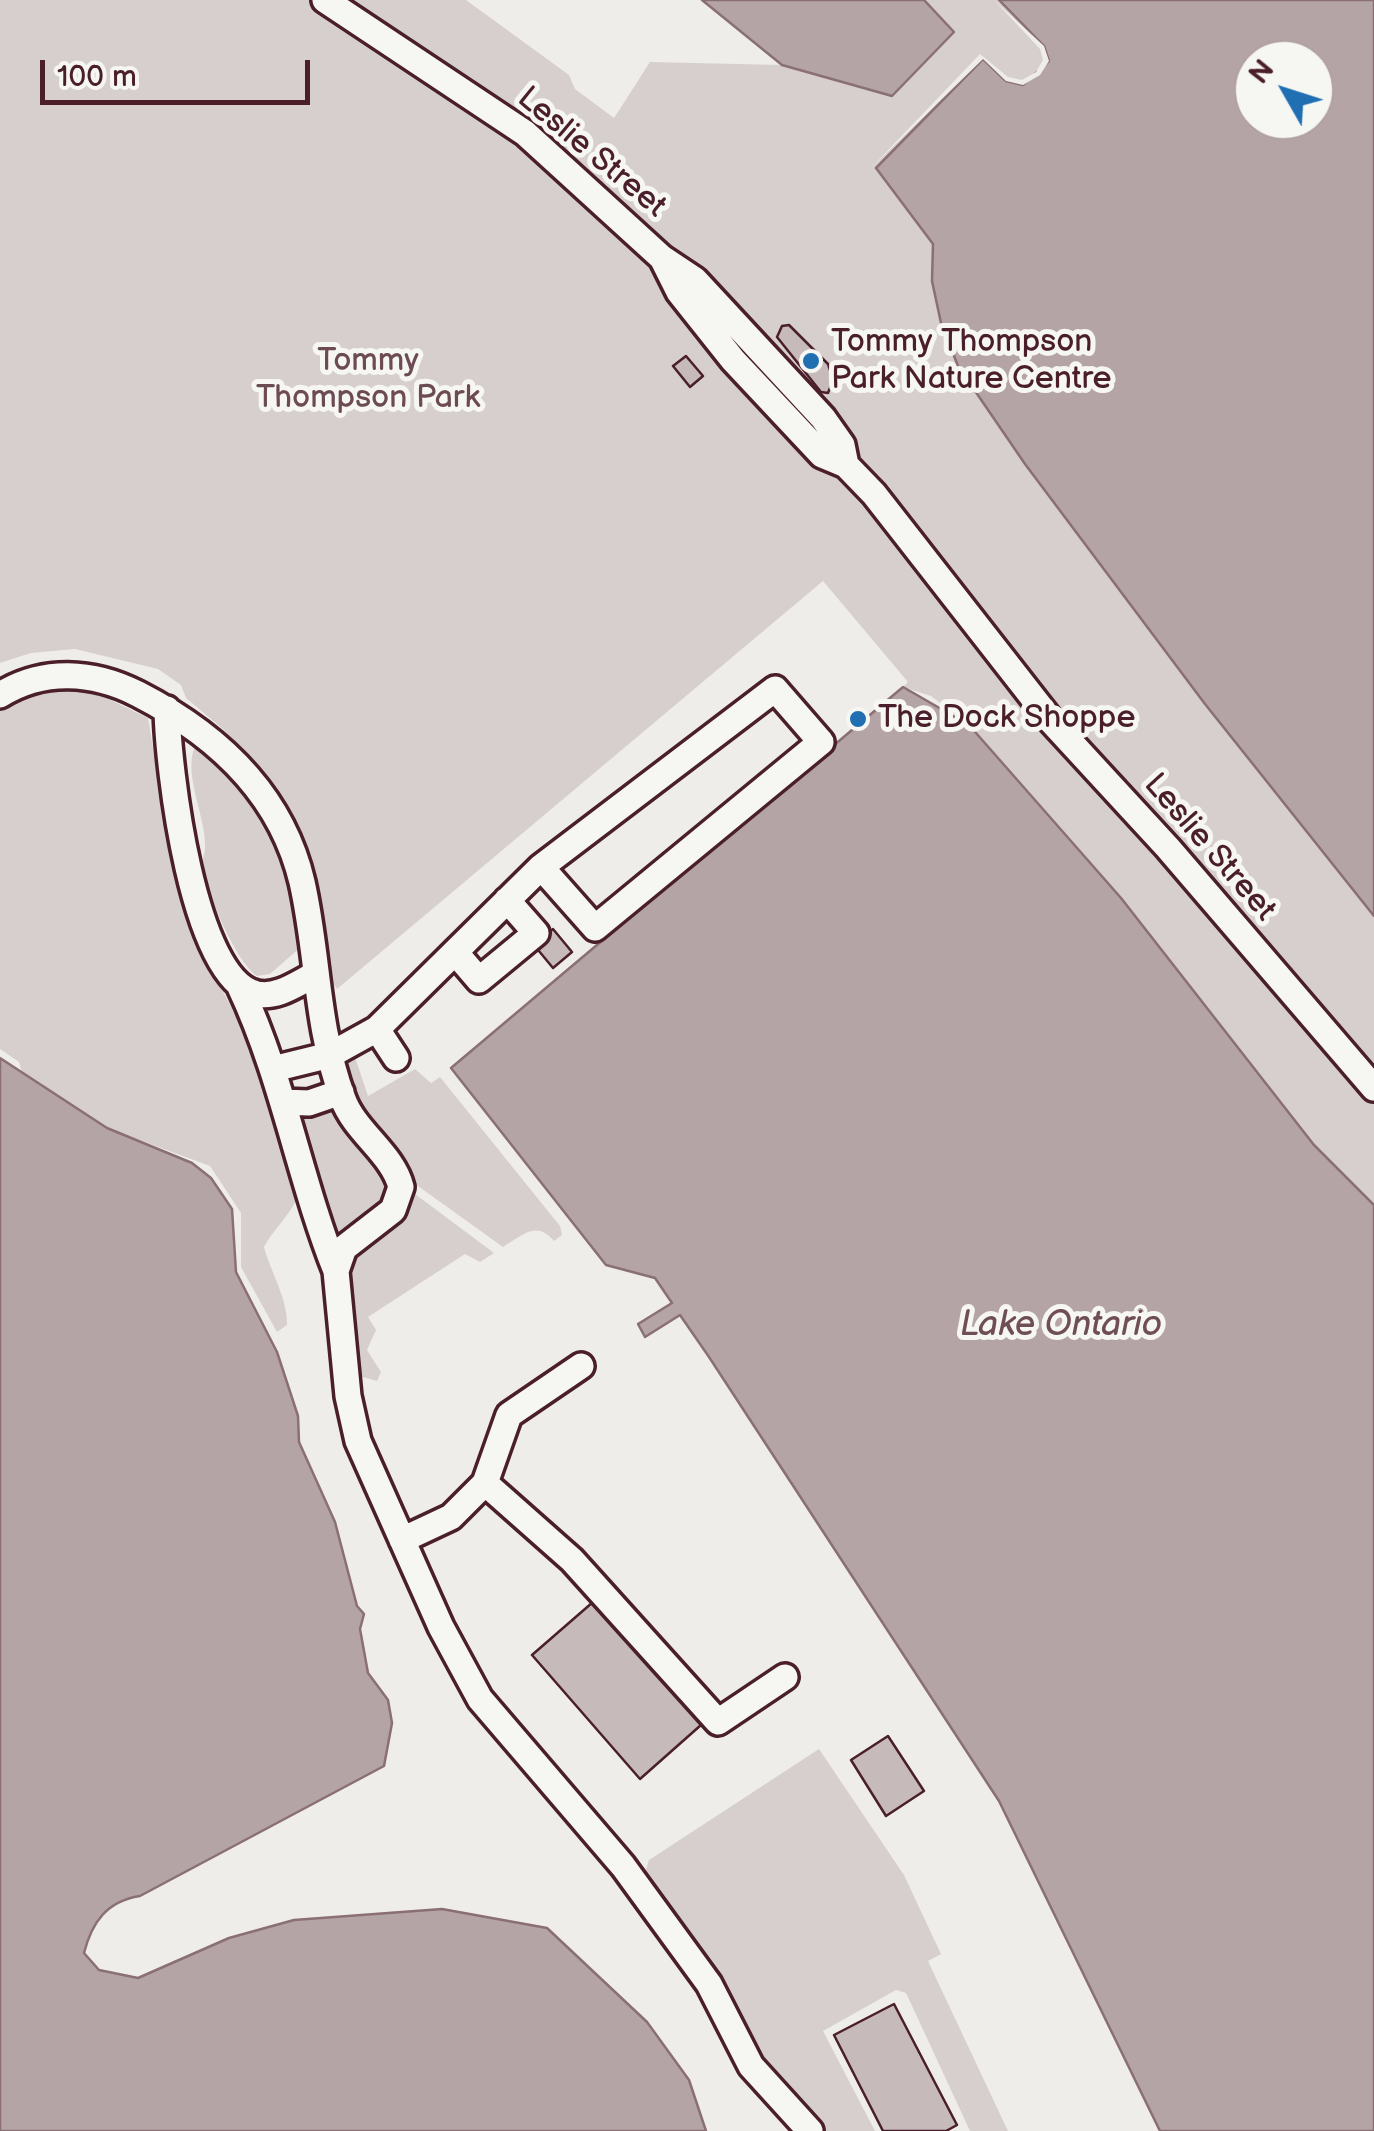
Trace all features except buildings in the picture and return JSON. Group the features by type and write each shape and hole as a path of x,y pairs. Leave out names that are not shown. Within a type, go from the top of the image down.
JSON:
{"street":[{"name":"Leslie Street","path":"326,0 525,133 662,258 680,292 733,360 822,455 846,464 917,547 1052,722 1168,848 1374,1088"},
{"path":"0,696 45,677 74,674 124,687 167,709 229,753 278,818 302,882 314,974 341,1092 356,1124 402,1188 393,1210 344,1248 336,1271"},
{"path":"272,1069 330,1055 378,1029 542,867 775,688 821,742 595,928 542,867"},
{"path":"167,709 168,770 182,847 218,956 240,987 283,1102 306,1193 336,1271 351,1416 402,1540 480,1699 623,1866 708,1984 751,2066 810,2131"},
{"path":"455,952 479,980 536,933 508,900"},
{"path":"240,987 267,995 314,974"},
{"path":"378,1029 396,1058"},
{"path":"283,1102 309,1102 341,1092"},
{"path":"402,1540 451,1517 485,1483 509,1416 581,1366"},
{"path":"485,1483 572,1560 718,1722 785,1677"}],"green space":[{"name":"Tommy Thompson Park","path":"0,0 466,0 569,75 575,89 614,118 650,62 782,65 892,96 953,32 924,0 999,0 1044,46 1049,61 1023,85 1006,81 983,59 877,168 933,244 932,281 941,323 958,367 1025,464 1205,704 1374,916 1374,1205 1314,1145 1121,898 969,725 931,696 903,687 908,682 823,581 337,989 327,975 319,895 304,844 266,780 224,730 186,698 181,685 158,669 75,649 31,653 0,663"},
{"path":"40,689 88,689 148,718 170,850 209,966 252,1045 300,1187 290,1211 264,1247 287,1315 287,1325 277,1332 241,1267 241,1213 210,1166 107,1128 23,1076 19,1062 0,1049 0,707"},
{"path":"198,740 256,810 291,885 301,947 270,974 257,976 240,956 205,876 204,836 191,765"},
{"path":"355,1057 368,1096 415,1069 431,1083 440,1077 560,1226 562,1235 554,1241 541,1231 529,1232 503,1247 411,1181 406,1167 359,1106 347,1062"},
{"path":"328,1105 391,1185 390,1200 341,1236 334,1236 294,1109"},
{"path":"411,1191 494,1253 480,1262 465,1254 368,1317 376,1330 367,1350 381,1372 377,1381 356,1375 347,1274 351,1258"},
{"path":"819,1749 904,1875 941,1954 928,1961 1008,2131 970,2131 906,1993 896,1990 823,2031 875,2131 824,2131 770,2072 688,1933 644,1876 649,1860"}],"water":[{"path":"702,0 924,0 954,32 892,96 782,65"},
{"path":"999,0 1374,0 1374,916 1205,704 1025,464 958,366 941,323 932,281 933,244 876,168 983,59 1006,81 1023,85 1049,61 1044,46"},
{"name":"Lake Ontario","path":"903,687 969,725 1121,898 1314,1145 1374,1205 1374,2131 1160,2131 999,1801 709,1357 680,1315 645,1337 638,1324 672,1303 655,1278 606,1265 451,1068"},
{"path":"0,1058 107,1128 192,1163 211,1178 232,1209 236,1272 277,1352 298,1416 299,1442 335,1522 357,1606 364,1614 360,1629 368,1673 388,1700 392,1723 384,1766 140,1896 118,1903 97,1923 84,1953 99,1970 138,1978 229,1938 294,1920 442,1909 547,1928 647,2022 689,2080 706,2131 0,2131"}],"pier":[{"path":"994,0 1044,46 1049,61 1040,75 1023,85 1006,81 983,59 871,168 980,54 1008,77 1022,80 1036,72 1043,60 1040,49"}],"place":[{"name":"Tommy Thompson Park Nature Centre","path":"811,361"},
{"name":"The Dock Shoppe","path":"858,719"}]}
